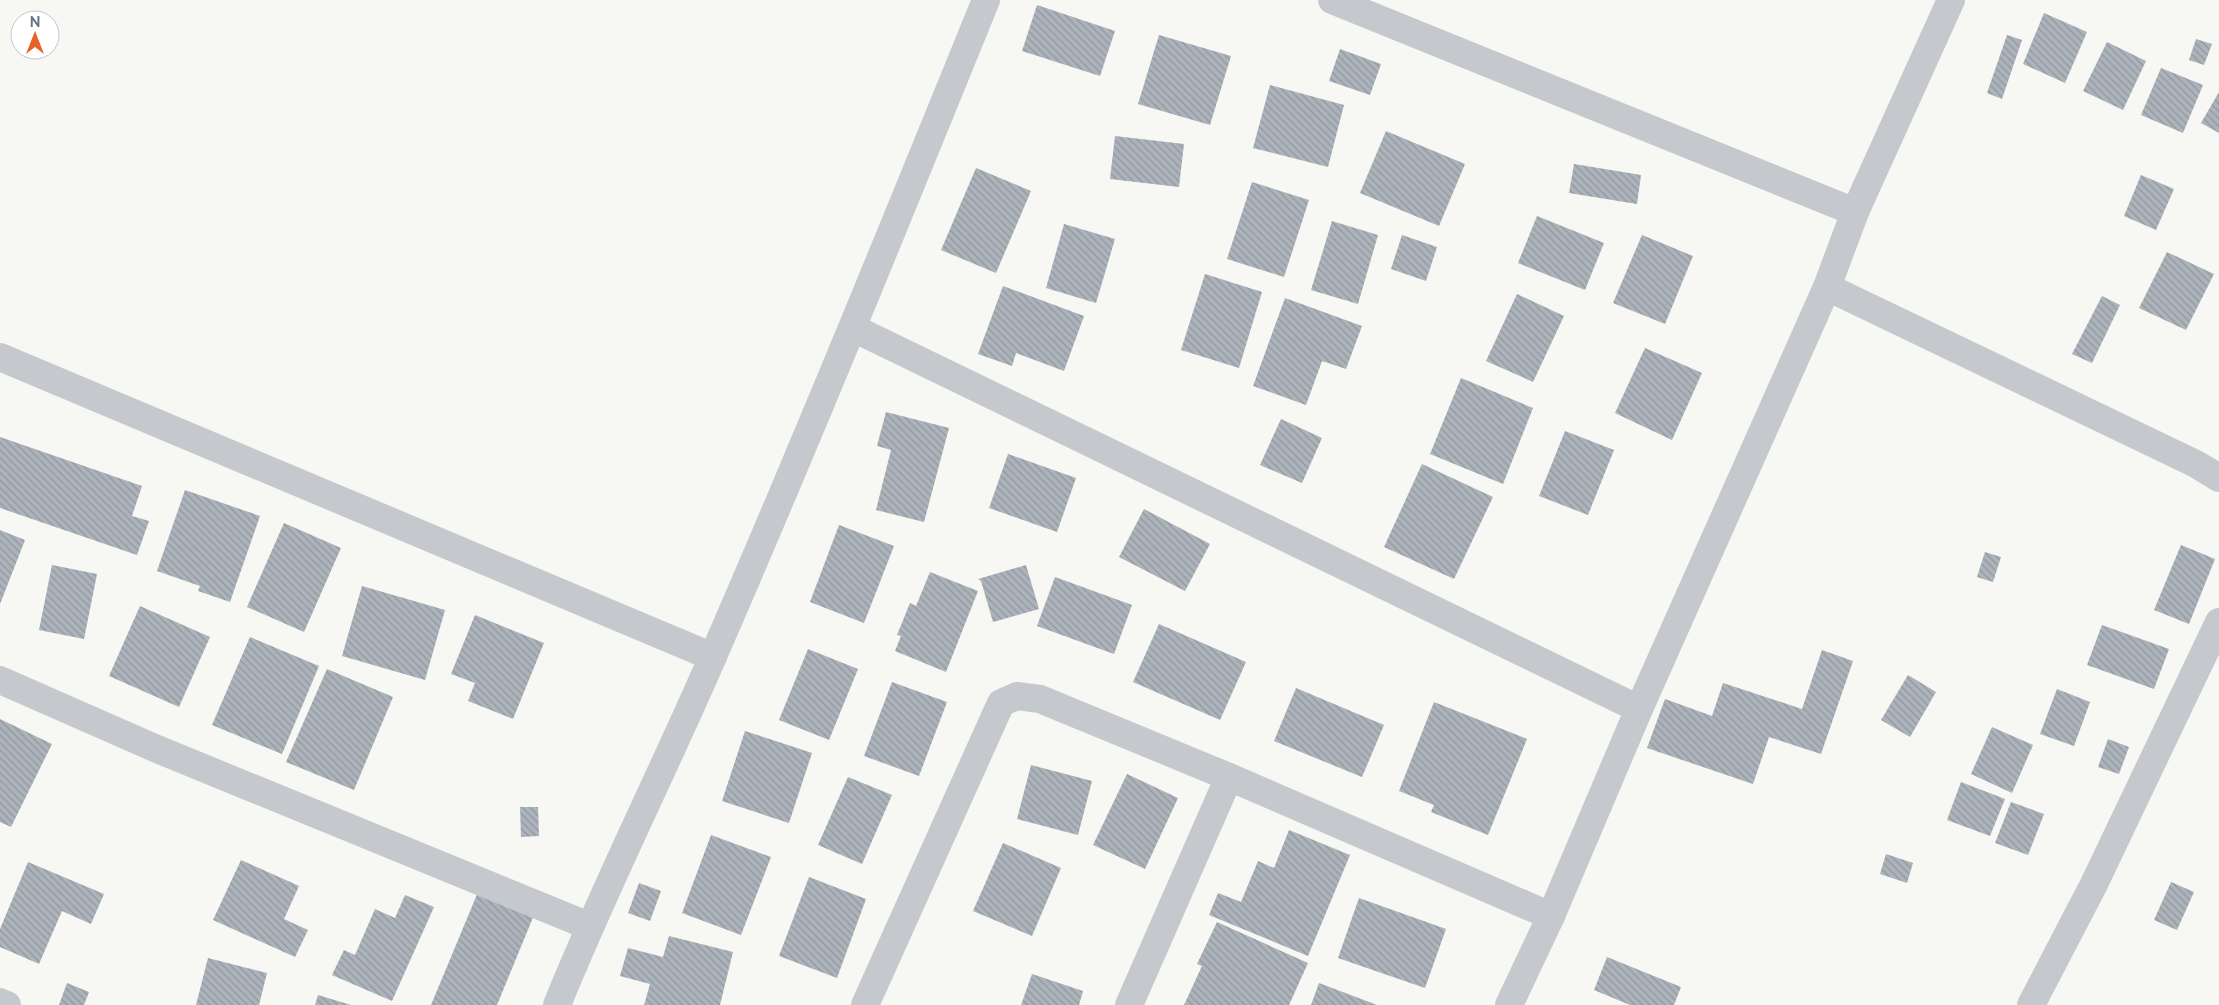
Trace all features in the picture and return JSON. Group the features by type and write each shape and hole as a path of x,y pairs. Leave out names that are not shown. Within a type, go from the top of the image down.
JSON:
{"street":[{"path":"557,1005 589,926 713,657 853,328 986,0"},
{"path":"1332,0 1855,212"},
{"path":"1509,1005 1827,287 1855,212 1951,0"},
{"path":"1827,287 2196,464 2219,478"},
{"path":"853,328 1639,709"},
{"path":"0,357 713,657"},
{"path":"2031,1005 2094,884 2219,622"},
{"path":"0,680 167,752 589,926"},
{"path":"865,1005 1001,703 1017,696 1040,699 1229,777 1550,916"},
{"path":"1130,1005 1229,777"},
{"path":"0,1002 7,1005"}],"building":[{"path":"1037,5 1115,31 1100,76 1022,51"},
{"path":"2044,13 2087,32 2065,83 2023,64"},
{"path":"1159,35 1231,56 1210,125 1138,104"},
{"path":"2007,35 2022,40 2002,99 1987,93"},
{"path":"2196,39 2212,44 2204,65 2189,60"},
{"path":"2107,42 2146,61 2123,110 2083,91"},
{"path":"1340,49 1381,64 1370,95 1329,81"},
{"path":"2161,68 2203,85 2183,133 2141,115"},
{"path":"1270,85 1344,105 1328,167 1253,148"},
{"path":"2219,92 2219,133 2201,123"},
{"path":"1386,131 1465,164 1439,226 1360,193"},
{"path":"1115,136 1184,144 1179,187 1110,179"},
{"path":"1574,164 1641,175 1637,204 1569,193"},
{"path":"976,168 1031,191 996,273 941,250"},
{"path":"2141,175 2174,189 2156,230 2124,216"},
{"path":"1252,182 1309,200 1284,277 1227,259"},
{"path":"1537,216 1604,243 1585,290 1518,263"},
{"path":"1332,221 1378,235 1358,304 1311,290"},
{"path":"1064,224 1115,239 1096,303 1046,288"},
{"path":"1402,235 1437,247 1426,281 1391,269"},
{"path":"1642,235 1693,256 1665,324 1613,303"},
{"path":"2167,252 2214,274 2186,330 2139,308"},
{"path":"1205,274 1262,292 1239,368 1181,350"},
{"path":"1003,286 1084,316 1064,371 1016,353 1012,366 978,354"},
{"path":"1517,294 1564,316 1533,382 1486,361"},
{"path":"2102,296 2120,305 2092,363 2072,354"},
{"path":"1285,298 1362,326 1346,369 1322,361 1306,405 1253,386"},
{"path":"1645,348 1702,373 1672,440 1615,413"},
{"path":"1461,378 1533,408 1503,484 1430,454"},
{"path":"886,412 949,428 924,522 876,510 891,450 877,446"},
{"path":"1281,419 1322,438 1302,483 1260,465"},
{"path":"1565,431 1614,450 1588,515 1539,496"},
{"path":"0,437 142,486 132,516 149,521 137,555 0,508"},
{"path":"1008,454 1076,478 1057,532 989,508"},
{"path":"1422,464 1493,497 1454,579 1384,547"},
{"path":"185,490 260,516 230,602 198,591 200,586 157,571"},
{"path":"1144,509 1210,544 1185,591 1119,557"},
{"path":"284,523 341,548 304,632 247,607"},
{"path":"839,525 894,546 864,623 810,602"},
{"path":"0,530 25,540 0,604"},
{"path":"2181,545 2215,559 2189,624 2154,610"},
{"path":"1985,552 2001,557 1993,582 1977,577"},
{"path":"52,565 97,574 84,639 39,630"},
{"path":"1026,565 1039,609 993,622 981,581 978,579"},
{"path":"930,572 978,591 946,672 895,651 901,636 897,635 910,603 916,606"},
{"path":"1055,577 1132,605 1114,654 1037,626"},
{"path":"362,586 445,610 425,680 342,656"},
{"path":"140,606 210,637 179,707 109,676"},
{"path":"475,615 544,643 513,719 468,701 475,683 451,674"},
{"path":"1159,624 1246,662 1220,720 1133,682"},
{"path":"2102,625 2169,649 2154,689 2087,665"},
{"path":"250,637 319,666 282,754 212,725"},
{"path":"808,649 858,669 829,740 779,720"},
{"path":"1822,650 1853,661 1821,754 1769,737 1753,784 1647,748 1665,699 1712,716 1723,683 1802,709"},
{"path":"327,669 393,697 354,790 286,762"},
{"path":"1908,675 1936,692 1910,737 1881,720"},
{"path":"892,682 947,702 919,776 864,756"},
{"path":"1296,688 1384,725 1362,777 1274,741"},
{"path":"2057,689 2090,702 2074,746 2040,734"},
{"path":"1434,702 1527,739 1488,835 1431,812 1434,805 1399,791"},
{"path":"0,719 52,744 11,827 0,822"},
{"path":"1992,727 2033,745 2012,793 1971,774"},
{"path":"745,731 812,753 789,823 722,801"},
{"path":"2108,739 2129,747 2119,774 2098,767"},
{"path":"1031,765 1092,781 1078,835 1017,819"},
{"path":"1127,774 1178,798 1145,869 1093,845"},
{"path":"848,777 892,795 862,864 818,845"},
{"path":"1961,782 2005,799 1990,836 1947,820"},
{"path":"2011,802 2044,814 2028,855 1995,843"},
{"path":"520,807 538,807 539,836 521,837"},
{"path":"1289,830 1350,855 1308,956 1209,915 1218,893 1241,902 1258,861 1274,868"},
{"path":"711,835 771,857 741,935 682,913"},
{"path":"1003,843 1061,868 1032,936 973,911"},
{"path":"1886,854 1913,863 1907,883 1880,874"},
{"path":"241,860 299,886 284,919 308,930 295,957 213,920"},
{"path":"28,862 104,894 91,924 62,911 39,964 0,947 0,929"},
{"path":"809,877 866,899 837,978 779,956"},
{"path":"2171,882 2194,892 2177,930 2154,920"},
{"path":"639,883 661,891 650,921 628,913"},
{"path":"478,892 534,915 497,1005 431,1005"},
{"path":"405,895 434,907 392,1001 332,975 344,950 355,955 375,909 395,918"},
{"path":"1359,898 1446,929 1425,988 1338,958"},
{"path":"1217,922 1308,963 1289,1005 1184,1005 1202,966 1197,964"},
{"path":"669,936 733,952 720,1005 644,1005 650,984 620,976 628,948 663,957"},
{"path":"1607,957 1681,987 1674,1005 1630,1005 1594,990"},
{"path":"208,958 267,973 259,1005 196,1005"},
{"path":"1032,974 1083,991 1079,1005 1021,1005"},
{"path":"67,983 89,992 84,1005 59,1005"},
{"path":"1319,983 1377,1005 1311,1005"},
{"path":"318,995 351,1005 315,1005"}]}
